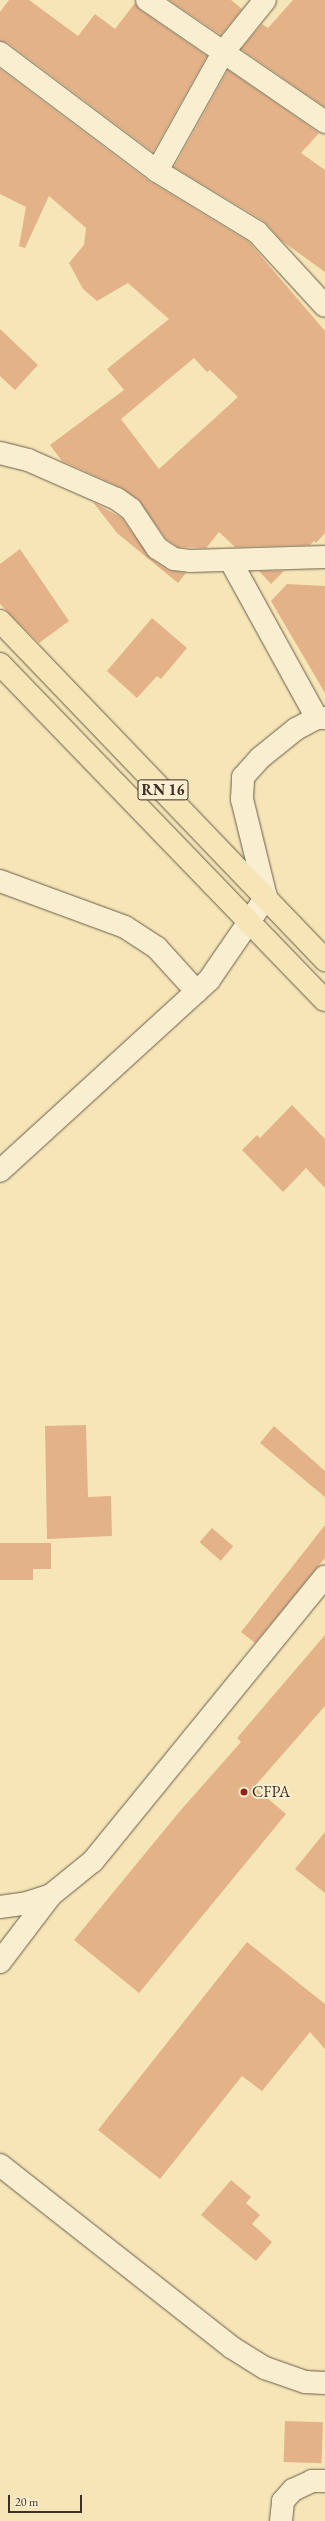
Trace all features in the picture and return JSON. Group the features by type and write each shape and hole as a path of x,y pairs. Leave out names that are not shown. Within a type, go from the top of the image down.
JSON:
{"main road":[{"name":"RN 16","path":"0,621 325,960"},
{"name":"RN 16","path":"0,664 325,1000"}],"street":[{"path":"147,0 224,51 325,122"},
{"path":"157,171 224,51 265,0"},
{"path":"0,53 157,171 257,232 325,306"},
{"path":"0,452 28,460 118,499 131,509 157,548 166,555 190,561 325,557"},
{"path":"0,1171 210,980 247,921 266,897 242,799 243,777 260,758 296,729 321,718 230,560"},
{"path":"0,881 125,927 157,948 197,992"},
{"path":"0,1962 51,1895 93,1861 325,1577"},
{"path":"0,1907 27,1903 51,1895"},
{"path":"0,2165 231,2347 265,2368 305,2382 325,2383"},
{"path":"281,2521 284,2501 293,2490 312,2481 325,2481"}],"building":[{"path":"9,0 29,0 78,36 95,14 115,29 135,3 140,10 207,56 153,152 8,43 0,41 0,12"},
{"path":"169,0 231,0 242,9 221,35"},
{"path":"293,0 325,0 325,107 241,49 262,24 268,28"},
{"path":"0,69 149,181 249,242 325,331 325,533 316,543 314,541 310,545 235,547 219,532 206,548 178,547 166,539 138,499 122,488 62,461 50,445 124,390 107,369 169,319 128,283 97,301 83,289 69,263 84,245 86,228 49,196 25,248 19,246 26,207 0,194","holes":["194,358 207,372 210,370 238,397 159,469 121,419"]},
{"path":"228,70 319,133 301,153 325,170 325,272 282,241 264,221 174,167"},
{"path":"0,329 38,365 15,390 0,376"},
{"path":"93,502 122,518 150,558 168,570 186,573 178,583 117,533"},
{"path":"20,549 69,621 39,643 0,604 0,564"},
{"path":"259,571 284,571 271,584"},
{"path":"287,584 325,586 325,693 271,601"},
{"path":"152,618 187,648 161,679 157,676 137,698 107,671"},
{"path":"292,1105 325,1139 325,1188 306,1168 283,1192 242,1150 257,1135 260,1138"},
{"path":"86,1425 88,1497 111,1496 112,1536 47,1539 45,1426"},
{"path":"274,1426 325,1471 325,1497 260,1443"},
{"path":"325,1525 325,1558 255,1643 241,1632"},
{"path":"212,1528 233,1546 221,1561 200,1542"},
{"path":"0,1543 51,1543 51,1569 33,1569 33,1580 0,1580"},
{"path":"325,1635 325,1706 254,1787 286,1814 139,1993 74,1940 180,1811 241,1742 237,1738"},
{"path":"325,1832 325,1893 295,1869"},
{"path":"247,1942 325,2004 325,2049 310,2032 262,2091 242,2076 160,2179 98,2130"},
{"path":"231,2180 251,2197 246,2203 260,2215 252,2224 272,2242 256,2261 201,2215"},
{"path":"285,2421 323,2422 322,2463 284,2462"}],"place":[{"name":"CFPA","path":"244,1792"}]}
